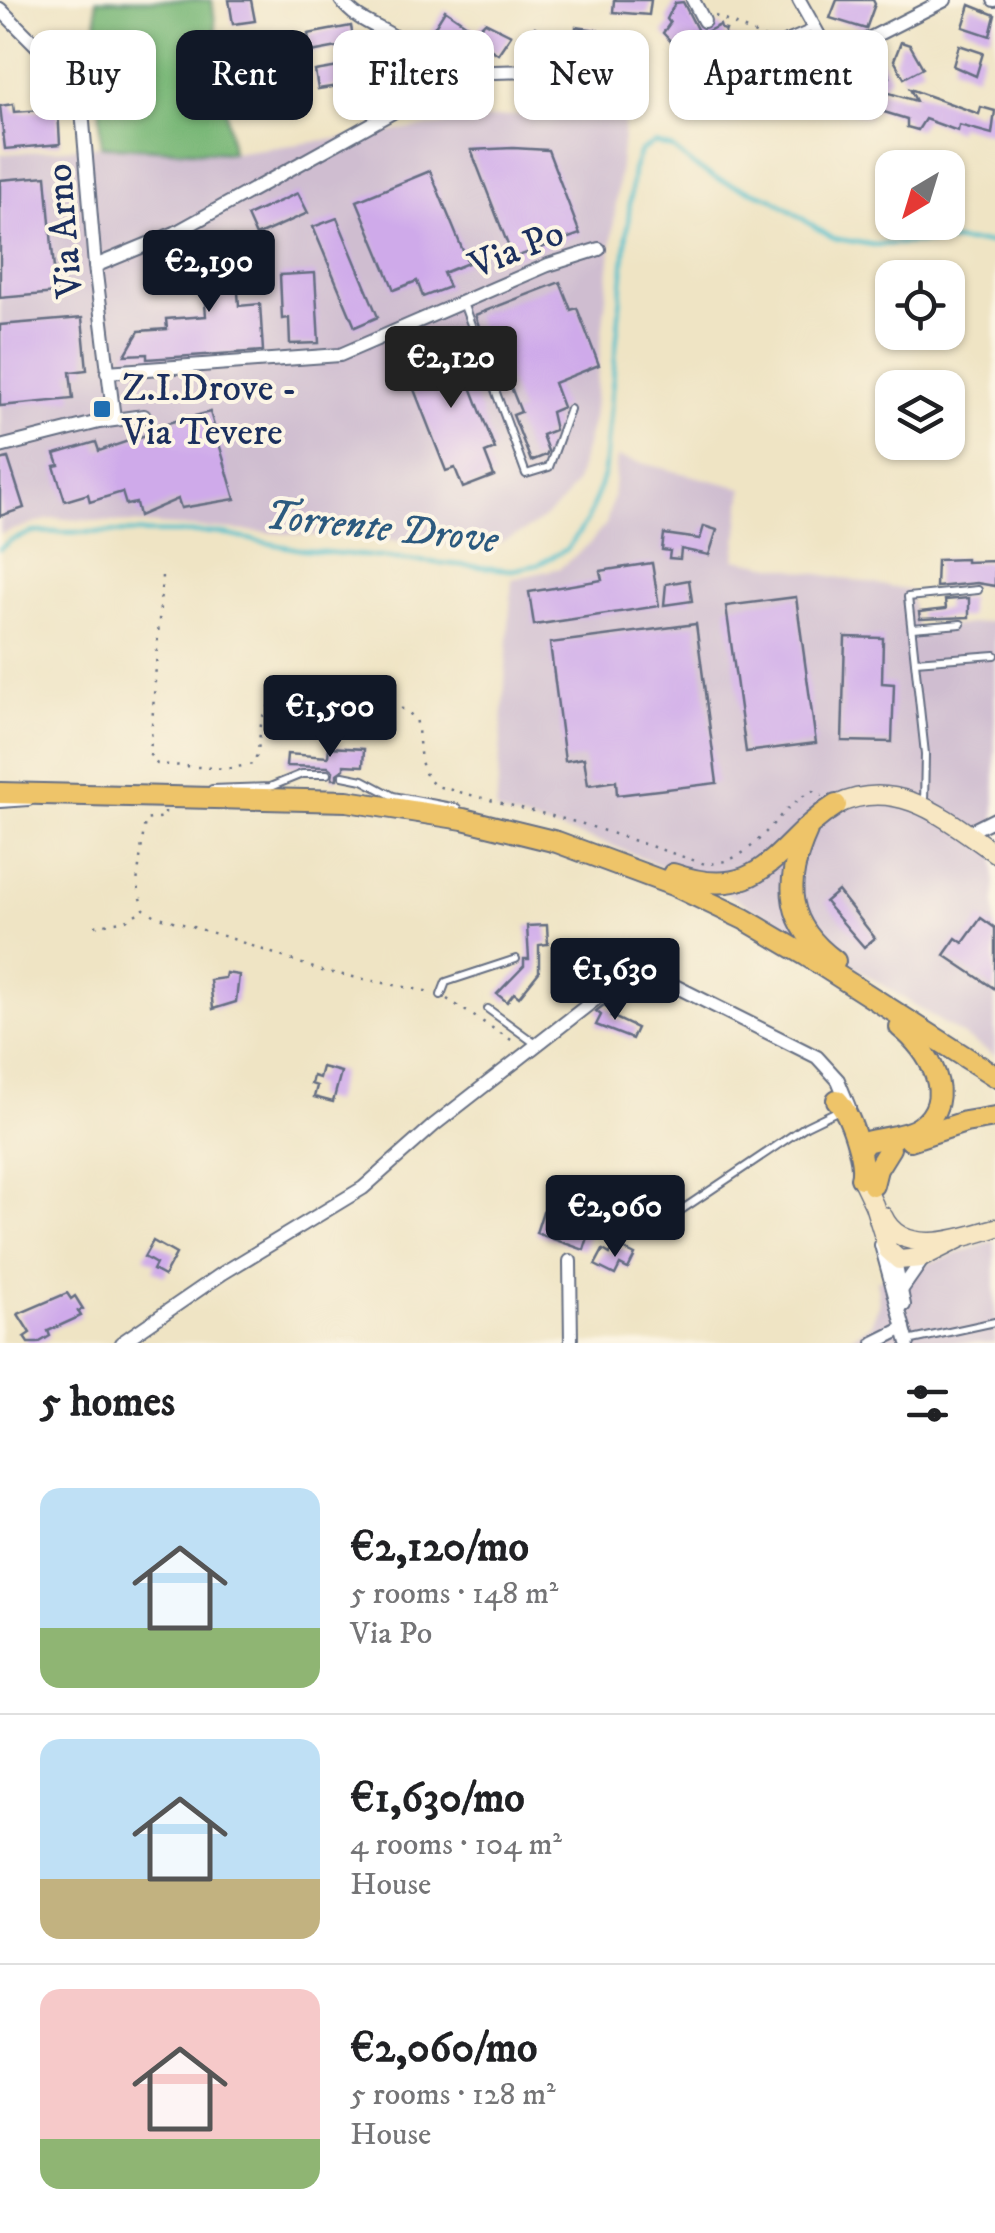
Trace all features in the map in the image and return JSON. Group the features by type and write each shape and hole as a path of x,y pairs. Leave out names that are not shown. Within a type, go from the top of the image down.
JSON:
{"main road":[{"path":"0,794 347,802 425,812 557,842 642,872 733,914 807,956 995,1076"},
{"path":"557,842 594,845 684,878 716,882 760,870 836,805"},
{"path":"806,831 791,888 799,920 809,938 836,962 995,1065"},
{"path":"733,914 767,942 900,1027 929,1056 938,1084 933,1110 918,1128 876,1152 861,1148"},
{"path":"842,1107 889,1142 995,1117"},
{"path":"842,1107 861,1148 866,1184"},
{"path":"866,1184 878,1169 889,1142"}],"street":[{"path":"341,0 356,14 386,30"},
{"path":"693,0 704,20"},
{"path":"799,0 829,51 842,54 945,0"},
{"name":"Via Arno","path":"0,8 80,93 95,266 114,419"},
{"path":"95,266 176,233 379,120"},
{"name":"Via Po","path":"107,372 331,357 359,349 558,260 599,249"},
{"path":"0,447 114,419 144,416"},
{"path":"836,805 880,794 924,805 995,853"},
{"path":"967,832 995,819"},
{"path":"121,1343 223,1272 364,1188 434,1126 620,980 636,972 653,975 804,1052 825,1074 842,1107 897,1285"},
{"path":"866,1184 895,1258 906,1337 874,1343"},
{"path":"866,1184 888,1250 895,1258 904,1261 922,1249 995,1228"},
{"path":"884,1222 922,1249"},
{"path":"897,1285 922,1249"},
{"path":"570,1260 572,1343"}],"lane":[{"path":"807,30 814,27"},
{"path":"462,302 526,474 549,467 570,409"},
{"path":"924,805 926,762 908,597 978,590"},
{"path":"912,628 961,624"},
{"path":"916,661 995,655"},
{"path":"191,797 218,788 274,786 302,774 328,774"},
{"path":"343,776 363,780 398,797 483,814 508,829"},
{"path":"0,804 24,803 49,794"},
{"path":"570,950 594,951 636,972"},
{"path":"440,994 446,982 516,958"},
{"path":"488,1008 533,1048"},
{"path":"654,1228 806,1126 842,1107"},
{"path":"906,1337 995,1322"}],"path":[{"path":"704,20 716,16 747,30"},
{"path":"162,576 150,755 157,764 193,769 247,767 257,757 264,710 274,700 284,699 404,709 416,720 424,774 436,786 583,824 705,864 722,863 762,840 795,799 814,791 836,805"},
{"path":"166,804 165,817 145,820 137,883 144,909 322,972 440,994 533,1048"},
{"path":"96,926 126,920 144,909"}],"shaded area":[{"path":"514,115 514,120 625,120 593,419 576,483 543,519 497,544 467,546 53,518 0,534 0,154 101,146 232,153"},
{"path":"617,457 743,488 735,559 909,590 918,630 995,621 995,1056 802,934 717,889 611,845 496,812 512,579 560,568 589,544 606,524"},
{"path":"995,1241 995,1343 843,1343 870,1325 879,1305 877,1280"}],"green space":[{"path":"96,0 212,0 216,30 176,30 176,120 228,120 232,153 101,146 100,120 156,120 156,30 97,30"}],"building":[{"path":"229,0 251,0 255,21 233,24"},
{"path":"614,0 651,0 649,15 613,12"},
{"path":"837,0 873,0 866,29 830,18"},
{"path":"683,2 697,30 669,30 669,39 663,33 675,3"},
{"path":"970,5 995,15 990,36 963,27"},
{"path":"445,10 475,30 433,30"},
{"path":"485,22 511,35 498,54 494,51 494,30 477,30"},
{"path":"351,26 352,30 333,30 333,48 313,52 313,33"},
{"path":"901,42 910,45 923,68 904,78 894,60"},
{"path":"959,45 983,53 976,76 953,66"},
{"path":"333,68 333,87 318,89 315,71"},
{"path":"910,89 979,114 981,107 995,111 992,134 959,125 958,131 925,119 918,130 907,127 907,119 888,113 888,93 916,101"},
{"path":"13,104 14,112 30,111 30,120 59,120 60,144 5,149 0,106"},
{"path":"471,150 548,150 580,234 513,258"},
{"path":"430,171 468,263 443,273 449,287 423,297 417,281 394,290 357,201"},
{"path":"46,176 56,293 0,298 0,180"},
{"path":"298,193 308,213 256,236 247,216"},
{"path":"337,218 378,317 355,327 313,227"},
{"path":"234,237 239,306 260,304 263,351 147,359 147,354 125,355 139,331 167,329 166,319 206,316 200,239"},
{"path":"315,273 319,343 290,344 289,318 282,319 280,275"},
{"path":"560,282 571,310 577,308 599,365 554,383 563,407 551,412 555,430 542,435 546,455 531,461 513,415 521,412 500,360 492,363 475,315"},
{"path":"82,318 87,370 70,372 73,399 0,406 0,325"},
{"path":"440,338 445,352 456,348 495,449 485,453 494,476 463,488 455,468 446,471 404,364 415,359 411,349"},
{"path":"210,412 235,499 181,508 178,499 139,516 136,503 126,505 122,492 90,502 88,494 65,501 54,466 59,465 55,454 96,442 99,451 158,431 156,426"},
{"path":"8,458 24,508 0,516 0,460"},
{"path":"704,526 717,530 709,555 681,549 680,559 669,558 670,551 662,550 664,534 700,539"},
{"path":"937,560 995,561 995,586 977,583 936,587"},
{"path":"652,563 659,606 534,625 529,592 602,580 600,571"},
{"path":"689,580 692,601 664,605 666,584"},
{"path":"796,597 816,743 746,752 726,606"},
{"path":"969,598 969,617 920,619 919,612 946,609 945,600"},
{"path":"696,624 717,783 617,795 616,781 588,785 584,758 565,761 550,643"},
{"path":"845,637 883,638 882,683 894,684 892,742 842,741"},
{"path":"329,747 364,749 363,766 344,765 337,779 332,779 333,771 328,767 286,766 287,754 328,757"},
{"path":"838,891 875,938 864,947 825,902"},
{"path":"981,918 995,928 995,989 944,955 956,938 963,943"},
{"path":"547,925 548,944 539,945 539,972 519,997 514,993 507,1002 497,994 524,966 524,959 529,959 527,926"},
{"path":"226,973 239,975 236,1002 213,1009 210,980 225,978"},
{"path":"604,1005 614,1012 611,1016 637,1028 632,1039 596,1025 601,1015 596,1011"},
{"path":"322,1067 341,1072 333,1102 314,1097 317,1086 311,1084 313,1076 319,1078"},
{"path":"543,1211 591,1228 584,1250 536,1233"},
{"path":"153,1241 176,1254 164,1276 153,1270 156,1264 144,1257"},
{"path":"615,1245 635,1255 628,1269 620,1265 615,1275 595,1265 603,1250 610,1254"},
{"path":"67,1293 71,1299 75,1296 83,1309 78,1311 81,1316 48,1331 50,1336 38,1343 28,1343 24,1337 30,1333 18,1314"}],"waterway":[{"name":"Torrente Drove","path":"0,549 33,532 217,533 303,550 512,570 537,565 567,549 587,521 604,472 633,171 640,151 655,143 672,148 717,179 771,198 832,238 874,245 995,243"}],"place":[{"name":"Z.I.Drove - Via Tevere","path":"102,409"}]}
